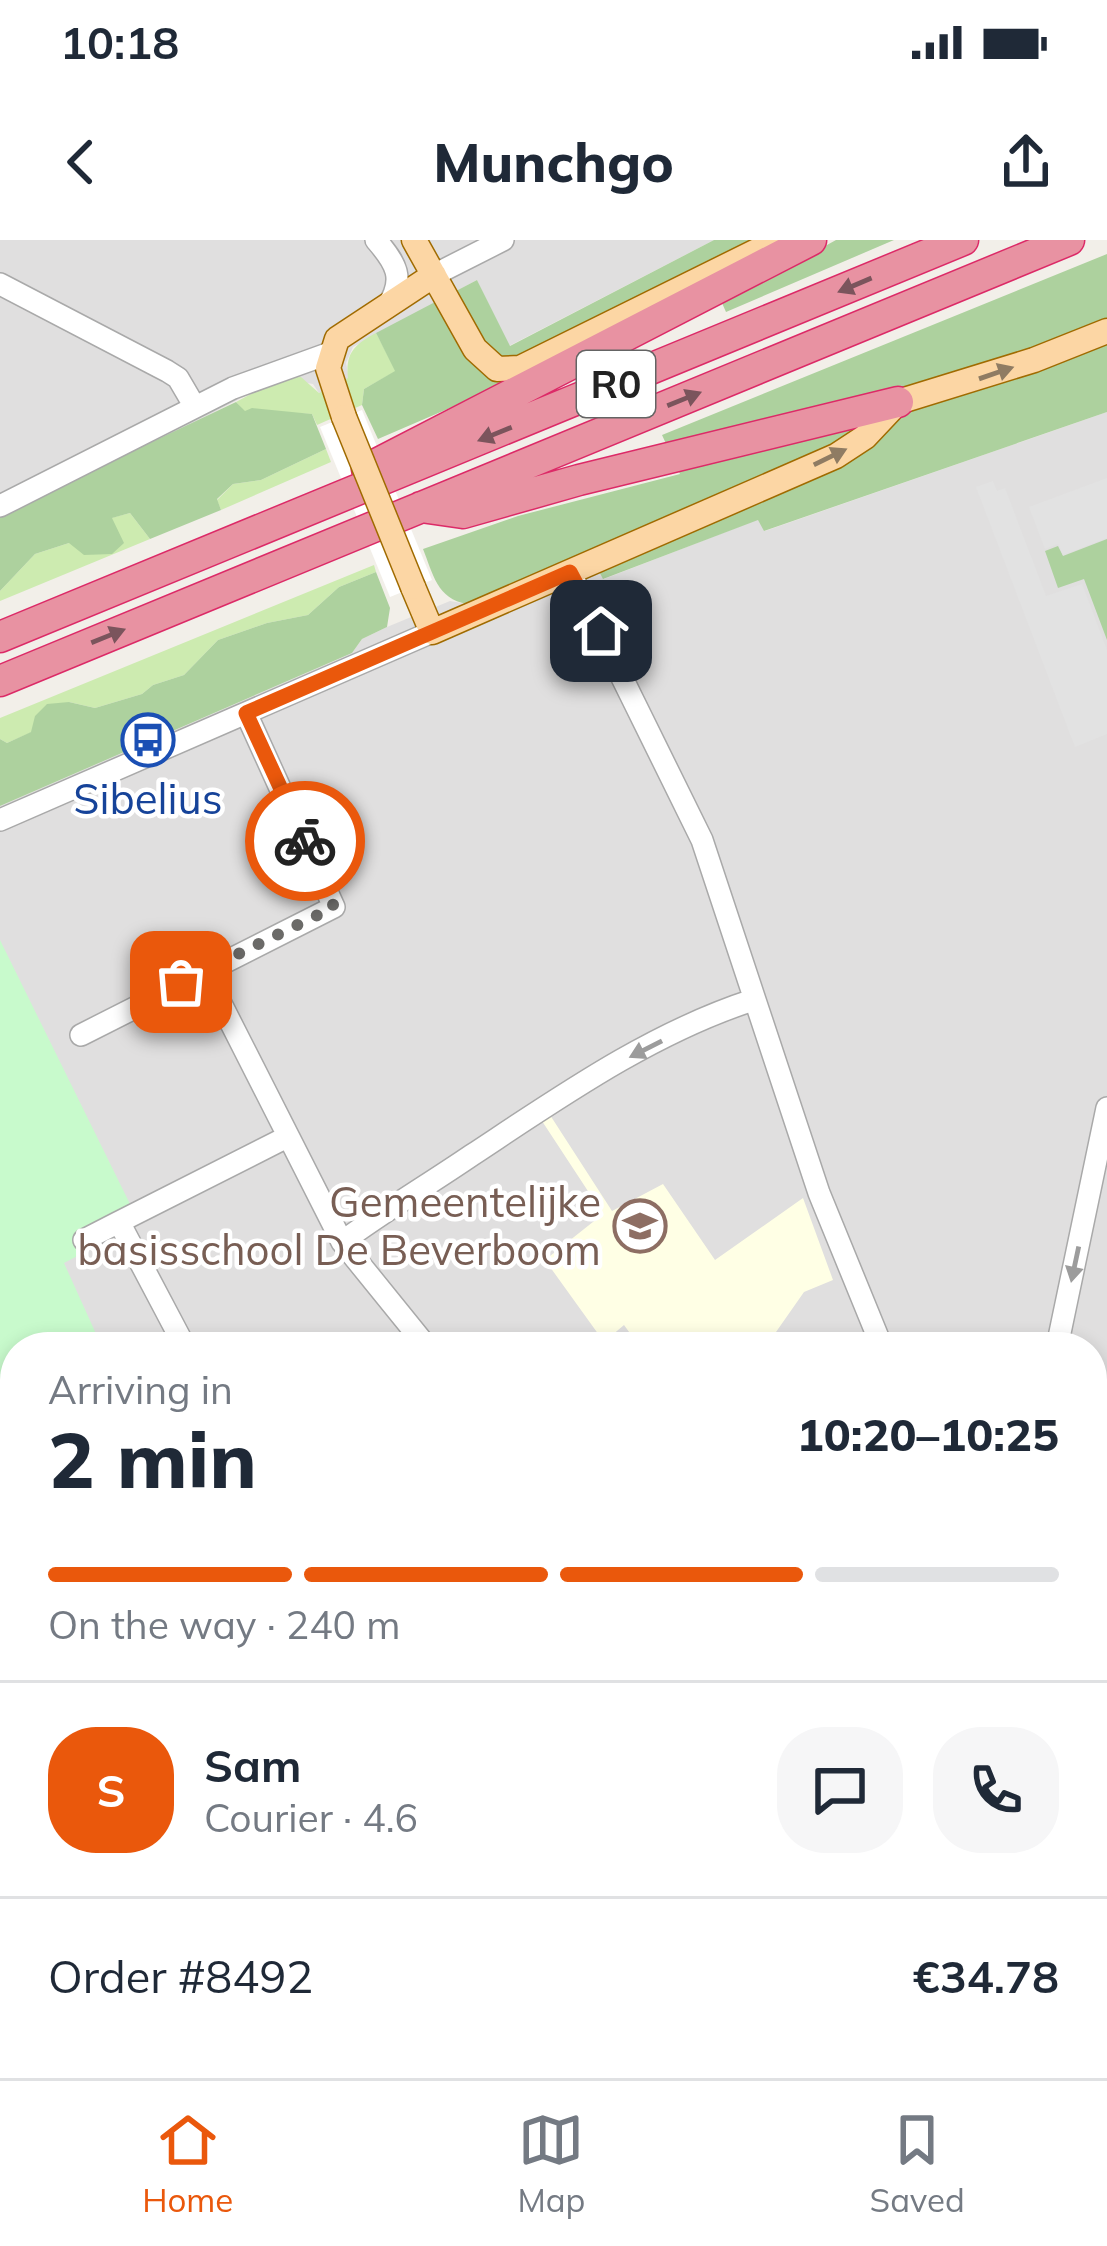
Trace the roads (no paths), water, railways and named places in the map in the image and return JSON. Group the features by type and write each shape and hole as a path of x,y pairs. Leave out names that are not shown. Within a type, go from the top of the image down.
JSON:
{"highway":[{"path":"268,526 403,449 811,240"},
{"name":"R0","path":"0,637 963,240"},
{"name":"R0","path":"0,681 1069,240"},
{"path":"421,507 463,513 898,402"}],"main road":[{"path":"414,240 481,358 497,369 512,370 779,240"},
{"path":"434,275 349,328 330,353 328,368 332,389 432,632 836,456 865,436 898,402 1102,335"}],"street":[{"path":"376,240 395,263 399,278 398,291 387,308"},
{"path":"434,275 503,240"},
{"path":"0,284 167,371 178,378 195,407"},
{"path":"0,506 260,376 330,353"},
{"path":"570,572 702,840 752,1000 871,1332"},
{"path":"0,820 432,632"},
{"path":"81,1035 334,907 246,713"},
{"path":"204,970 342,1242 415,1332"},
{"path":"342,1242 583,1082 752,1000"},
{"path":"1061,1332 1107,1108"},
{"path":"84,1240 287,1137"},
{"path":"119,1222 177,1332"}],"place":[{"name":"Sibelius","path":"148,740"},
{"name":"Gemeentelijke basisschool De Beverboom","path":"640,1226"}]}
